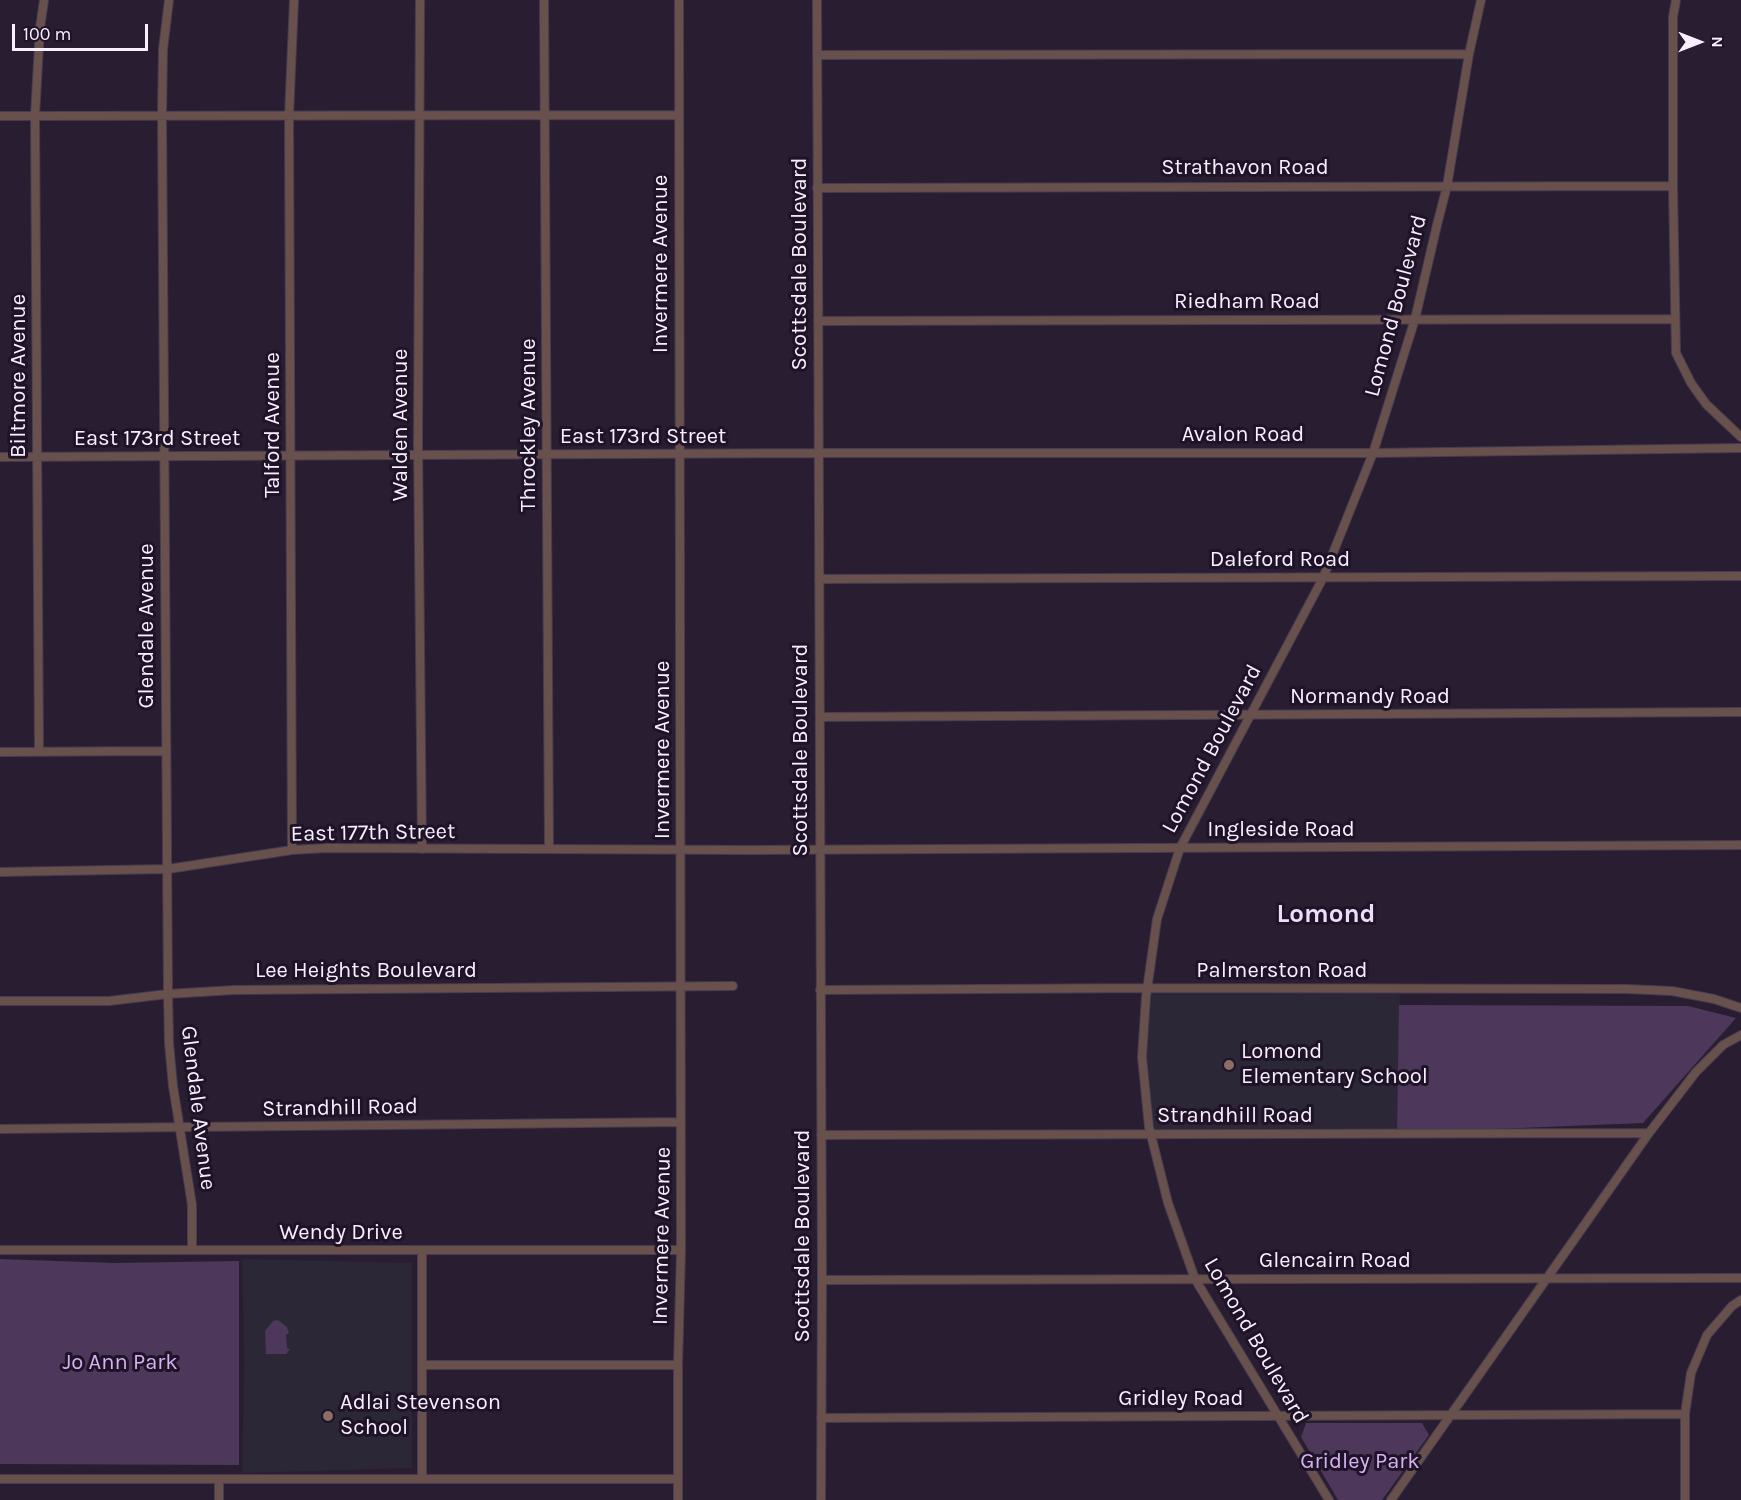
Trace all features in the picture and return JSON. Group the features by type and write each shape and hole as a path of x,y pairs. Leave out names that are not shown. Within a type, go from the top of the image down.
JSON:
{"street":[{"name":"Biltmore Avenue","path":"39,752 35,115 39,37 45,0"},
{"name":"Glendale Avenue","path":"169,0 163,49 162,116 168,994 169,1043 179,1128 192,1205 192,1250"},
{"name":"Talford Avenue","path":"292,850 289,116 294,0"},
{"name":"Walden Avenue","path":"420,0 418,455 422,849"},
{"name":"Throckley Avenue","path":"544,0 549,849"},
{"name":"Invermere Avenue","path":"678,1500 681,1250 679,0"},
{"name":"Scottsdale Boulevard","path":"817,0 821,1500"},
{"name":"Lomond Boulevard","path":"1329,1500 1195,1280 1168,1203 1151,1134 1142,1057 1148,988 1157,919 1180,848 1323,578 1373,453 1414,319 1447,186 1469,54 1482,0"},
{"path":"1676,0 1673,18 1676,353 1691,383 1706,404 1741,437"},
{"path":"817,55 1469,54"},
{"path":"0,116 679,115"},
{"name":"Strathavon Road","path":"817,188 1673,186"},
{"name":"Riedham Road","path":"818,321 1675,318"},
{"name":"Avalon Road","path":"746,454 1373,453 1741,448"},
{"name":"East 173rd Street","path":"0,457 746,454"},
{"name":"Daleford Road","path":"819,579 1741,576"},
{"name":"Normandy Road","path":"820,717 1741,712"},
{"path":"0,752 165,751"},
{"name":"Ingleside Road","path":"749,850 1741,845"},
{"name":"East 177th Street","path":"0,872 168,869 292,850 326,848 749,850"},
{"name":"Lee Heights Boulevard","path":"0,1002 109,1002 168,994 292,989 734,986"},
{"name":"Palmerston Road","path":"820,990 1627,989 1672,991 1714,999 1741,1008"},
{"path":"1391,1500 1649,1133 1696,1072 1723,1045 1741,1035"},
{"name":"Strandhill Road","path":"0,1130 681,1122"},
{"name":"Strandhill Road","path":"821,1135 1649,1133"},
{"name":"Wendy Drive","path":"0,1250 681,1250"},
{"path":"422,1251 422,1479"},
{"name":"Glencairn Road","path":"822,1280 1741,1278"},
{"path":"1685,1500 1685,1414 1691,1373 1707,1335 1732,1306 1741,1300"},
{"path":"422,1365 678,1365"},
{"name":"Gridley Road","path":"821,1418 1685,1414"},
{"path":"0,1479 678,1479"},
{"path":"219,1479 219,1500"}],"shaded area":[{"path":"1147,988 1400,989 1397,1133 1151,1134 1142,1057"},
{"name":"Adlai Stevenson School","path":"242,1259 412,1263 412,1468 242,1473 244,1363"}],"green space":[{"path":"1399,1005 1688,1006 1736,1018 1643,1123 1397,1133"},
{"name":"Jo Ann Park","path":"0,1259 113,1263 239,1261 239,1465 0,1464"},
{"path":"278,1320 287,1327 289,1333 286,1335 287,1348 290,1349 286,1354 266,1354 265,1331 273,1321"},
{"name":"Gridley Park","path":"1306,1423 1422,1423 1429,1435 1382,1500 1338,1500 1301,1437"}],"place":[{"name":"Lomond Elementary School","path":"1229,1065"},
{"name":"Adlai Stevenson School","path":"328,1416"}],"district":[{"name":"Lomond","path":"1326,915"}]}
